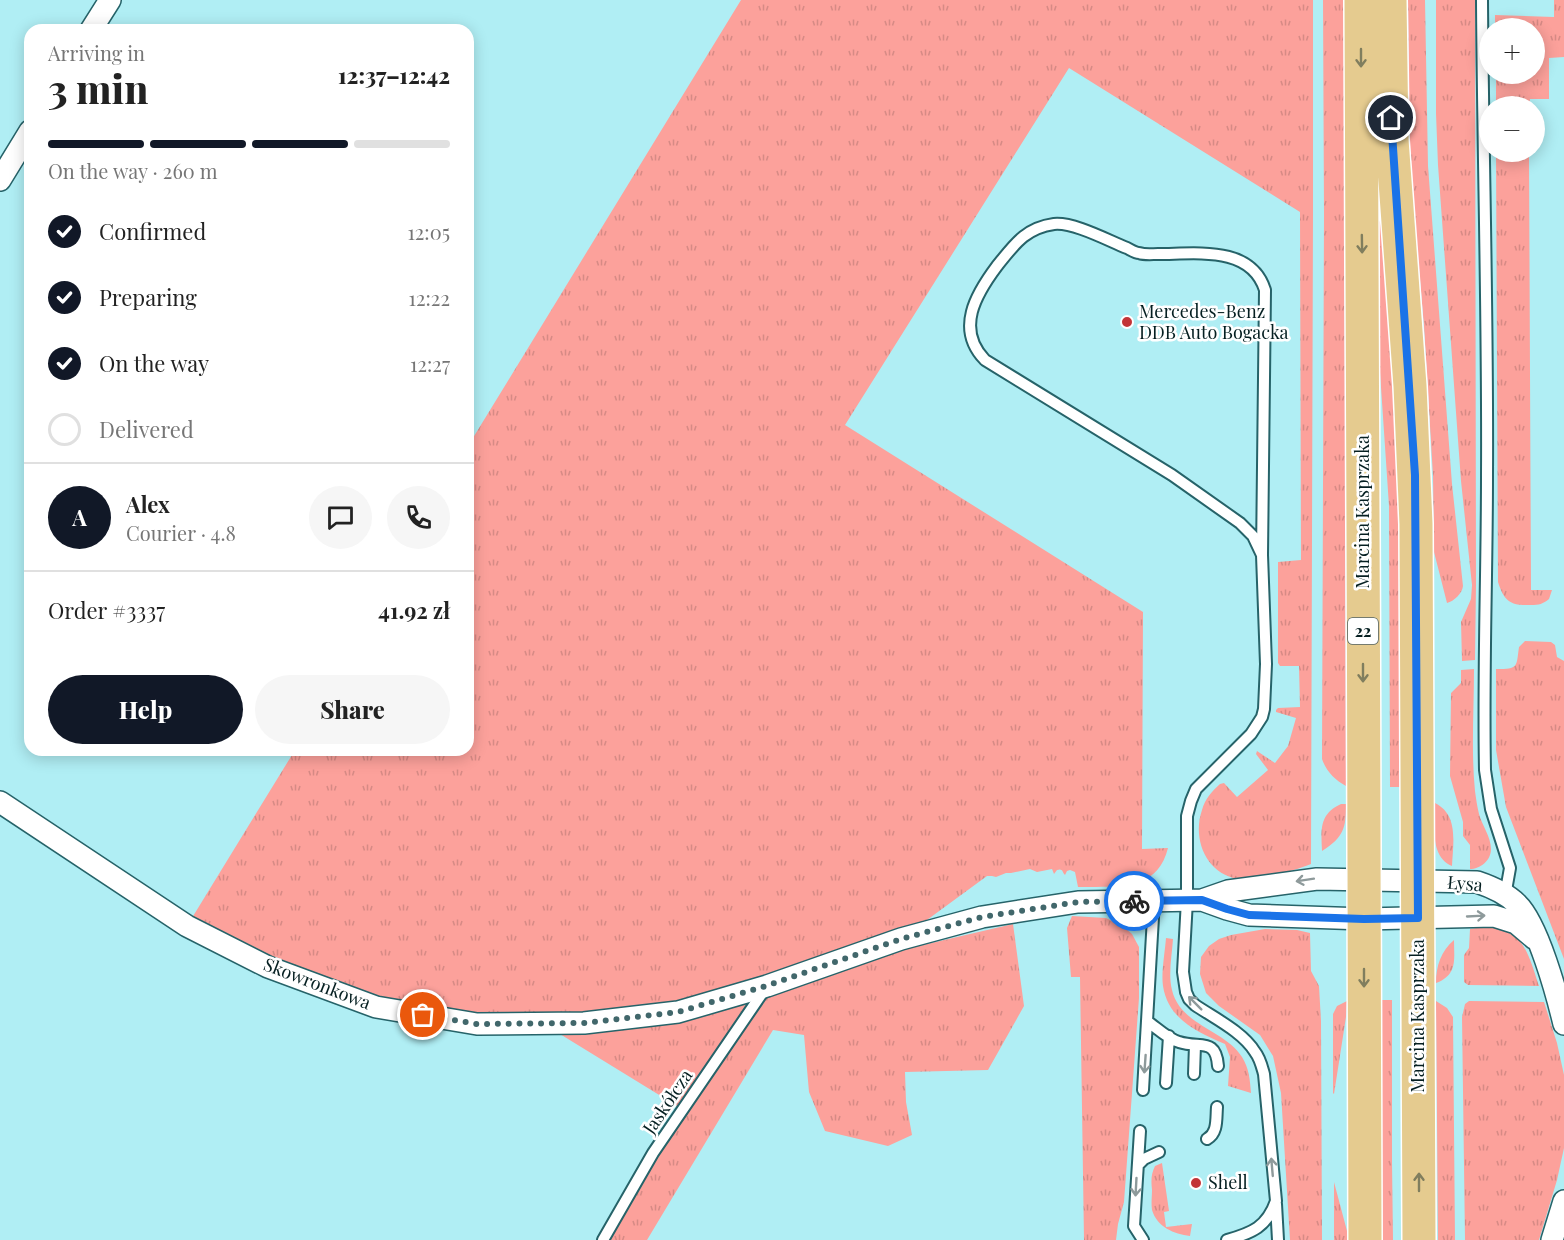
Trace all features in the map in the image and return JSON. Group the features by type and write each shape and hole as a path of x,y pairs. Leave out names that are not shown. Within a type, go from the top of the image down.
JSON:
{"main road":[{"name":"Marcina Kasprzaka","path":"1361,0 1365,1240"},
{"name":"Marcina Kasprzaka","path":"1390,0 1392,141 1415,475 1419,1240"}],"street":[{"path":"95,24 110,0"},
{"path":"0,180 24,141"},
{"name":"Skowronkowa","path":"0,802 187,926 268,967 376,1007 477,1024 584,1023 678,1012 766,986 901,939 982,917 1078,902 1194,900 1228,891 1317,879 1364,880"},
{"name":"Łysa","path":"1364,880 1477,882 1505,894 1523,910 1538,941 1564,1024"},
{"name":"Skowronkowa","path":"1194,900 1249,915 1364,919 1418,918"},
{"name":"Łysa","path":"1418,918 1502,917 1516,923 1538,941"},
{"path":"1551,1240 1564,1201"}],"lane":[{"path":"1482,0 1487,464 1485,770 1491,809 1510,868 1502,917"},
{"path":"1262,555 1253,536 1221,509 1172,475 985,360 980,354 971,333 971,312 986,280 1016,242 1039,228 1064,224 1139,254 1218,254 1233,258 1246,264 1258,274 1265,290 1262,555 1266,664 1264,709 1262,717 1251,734 1196,789 1191,801 1187,816 1194,900 1183,972 1189,999 1238,1034 1256,1052 1261,1063 1264,1074 1278,1240"},
{"path":"1143,1090 1154,900"},
{"name":"Jaskółcza","path":"603,1240 653,1153 766,986"},
{"path":"1148,1021 1180,1043 1212,1048 1217,1054 1218,1066"},
{"path":"1166,1083 1169,1036"},
{"path":"1194,1074 1195,1045"},
{"path":"1207,1139 1215,1131 1217,1107"},
{"path":"1134,1240 1140,1131"},
{"path":"1138,1165 1144,1159 1159,1152"},
{"path":"1227,1240 1248,1234 1267,1220 1276,1200"},
{"path":"1134,1226 1143,1240"}],"green space":[{"path":"741,0 1313,0 1311,864 1275,875 1255,878 1238,879 1227,876 1217,870 1204,854 1199,832 1203,806 1220,784 1224,783 1237,797 1268,770 1256,754 1257,751 1275,763 1288,746 1296,718 1276,712 1276,710 1300,707 1299,666 1280,666 1278,663 1278,562 1301,560 1300,212 1069,68 845,425 1143,612 1142,849 1168,848 1162,863 1154,873 1132,884 1078,887 1075,872 1070,870 1065,875 1062,871 1057,870 1054,874 1052,869 1037,872 1030,869 996,877 987,876 901,939 757,1000 910,948 1013,924 1024,1006 988,1070 905,1072 906,1102 912,1135 888,1146 825,1131 809,1092 804,1035 773,1030 647,1240 606,1240 682,1109 542,1023 376,1007 187,926 291,756 474,756 474,436"},
{"path":"1323,0 1344,0 1346,786 1331,775 1322,759"},
{"path":"1408,0 1425,0 1428,166 1452,484 1463,586 1457,597 1447,603 1434,552 1433,476 1424,326 1411,176"},
{"path":"1436,0 1475,0 1475,660 1462,661 1461,622 1471,599 1472,585 1461,481 1438,165"},
{"path":"1554,0 1564,0 1564,57 1549,58 1549,99 1545,99 1545,96 1496,96 1496,84 1545,84 1545,18 1495,18 1495,15 1554,17"},
{"path":"1496,162 1529,162 1531,590 1552,590 1549,599 1543,603 1524,605 1509,601 1498,582"},
{"path":"1376,206 1381,206 1399,489 1402,787 1390,787 1389,506 1376,313"},
{"path":"1525,641 1551,642 1555,645 1557,657 1564,661 1564,959 1506,807 1496,750 1496,669 1515,666 1519,647"},
{"path":"1474,669 1475,791 1479,814 1490,840 1491,853 1484,864 1470,869 1470,845 1463,836 1463,822 1450,776 1451,693 1461,683 1461,670"},
{"path":"1435,803 1443,808 1451,822 1453,830 1452,866 1440,855 1437,847 1434,830"},
{"path":"1341,804 1346,804 1342,831 1335,841 1322,851 1322,830 1325,818"},
{"path":"1072,916 1106,918 1132,934 1139,947 1139,998 1124,1202 1116,1240 1084,1240 1080,977 1071,977 1067,928"},
{"path":"1488,926 1510,932 1517,938 1528,955 1539,986 1468,985 1464,982 1464,955 1469,948 1470,929"},
{"path":"1265,929 1297,930 1310,933 1311,971 1319,986 1321,1021 1322,1240 1290,1240 1281,1093 1273,1056 1260,1035 1219,1006 1206,993 1200,974 1201,957 1209,946 1219,939"},
{"path":"1166,938 1173,939 1170,978 1177,1002 1193,1019 1225,1040 1242,1057 1248,1070 1251,1093 1228,1086 1230,1057 1225,1044 1185,1023 1171,1007 1163,986"},
{"path":"1454,940 1454,960 1451,971 1443,980 1436,983 1440,959"},
{"path":"1380,1000 1392,1000 1393,1240 1381,1240"},
{"path":"1347,1001 1334,1094 1333,1014 1337,1006"},
{"path":"1436,1001 1447,1008 1453,1017 1455,1240 1438,1240"},
{"path":"1469,1001 1544,1002 1557,1043 1564,1075 1564,1148 1539,1240 1465,1240 1462,1017 1465,1004"},
{"path":"1162,1163 1169,1211 1164,1212 1166,1227 1192,1224 1190,1236 1167,1229 1154,1216 1151,1181 1155,1166"},
{"path":"1334,1182 1347,1231 1347,1240 1334,1240"}],"way so far":[{"path":"423,1015 477,1024 584,1023 678,1012 766,986 901,939 982,917 1078,902 1134,901"}],"place":[{"name":"Mercedes-Benz DDB Auto Bogacka","path":"1127,322"},
{"name":"Shell","path":"1196,1183"}],"route":[{"path":"1134,901 1202,900 1249,915 1364,919 1418,918 1415,475 1391,118"}]}
